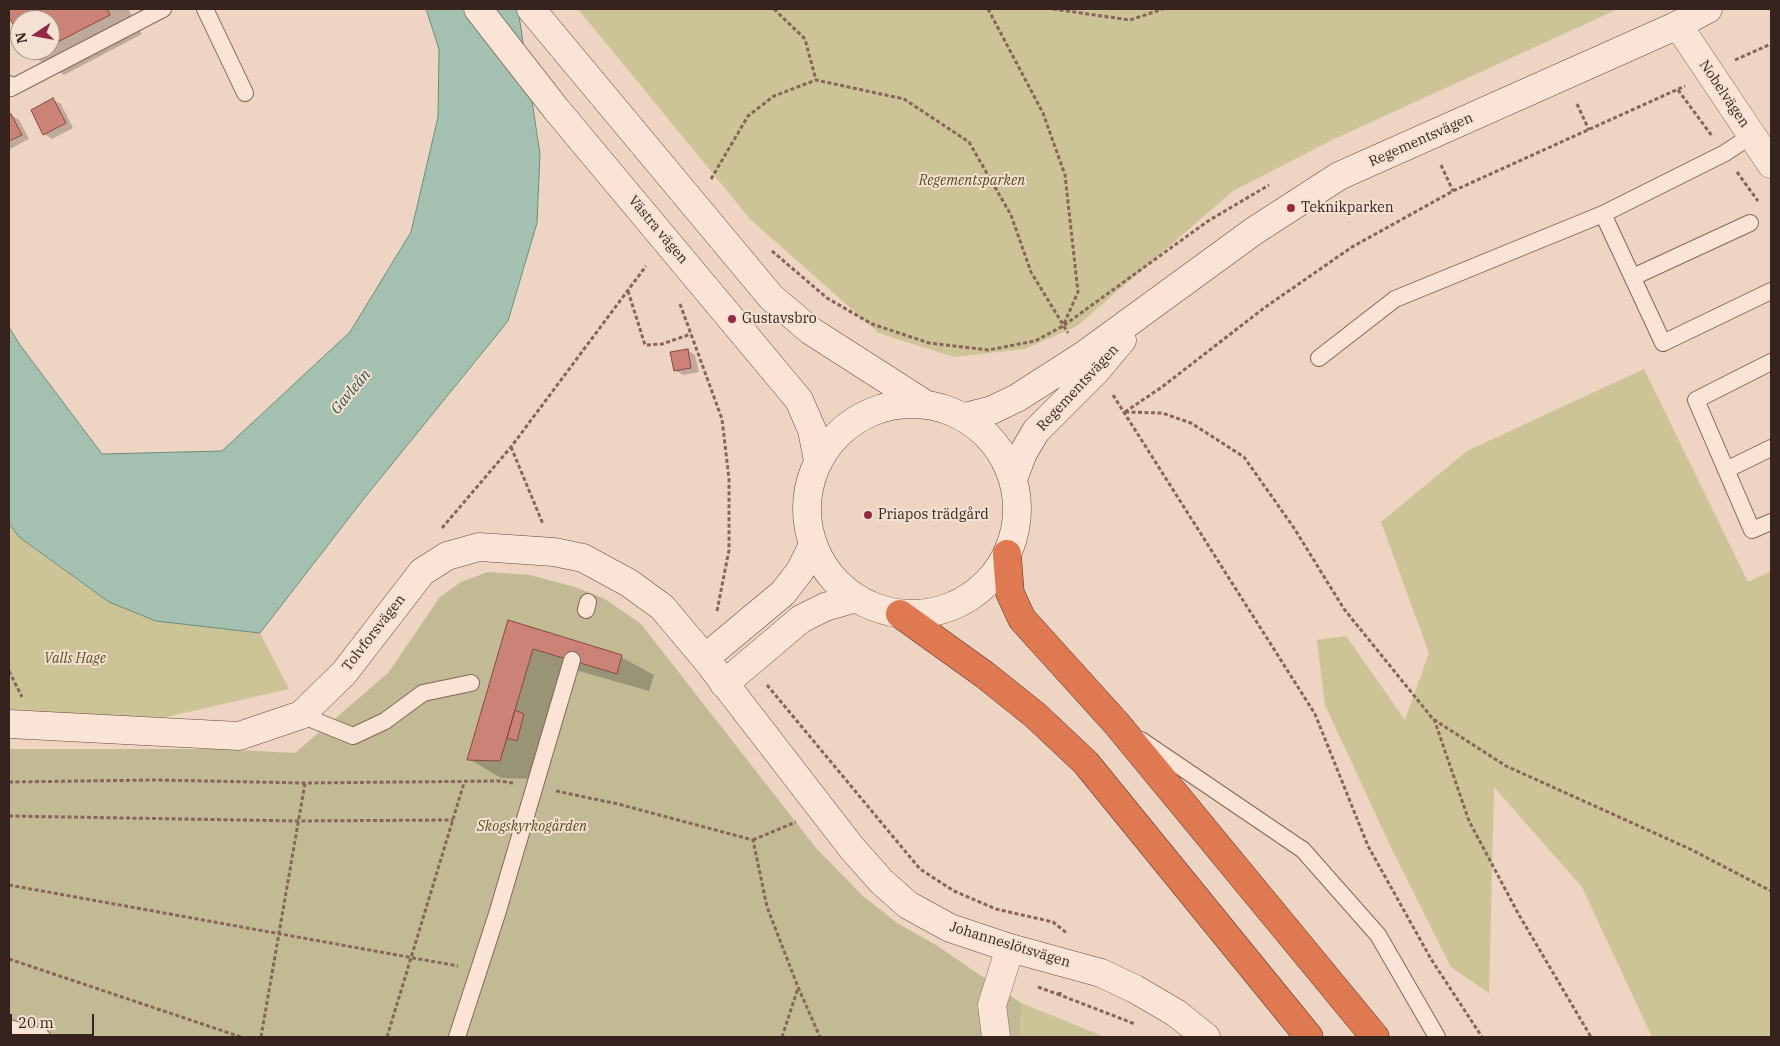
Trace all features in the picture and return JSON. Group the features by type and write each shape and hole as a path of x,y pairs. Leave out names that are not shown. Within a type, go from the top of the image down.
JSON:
{"highway":[{"path":"1007,554 1010,593 1018,612 1053,656 1117,724 1375,1037"},
{"path":"900,614 1028,710 1086,763 1310,1037"}],"main road":[{"name":"Västra vägen","path":"478,9 556,109 799,400 812,430 818,462"},
{"path":"531,9 771,297 811,331 925,404"},
{"name":"Regementsvägen","path":"965,417 992,410 1017,398 1084,355 1254,231 1339,176 1678,25 1708,9"},
{"name":"Nobelvägen","path":"1678,25 1765,152"},
{"name":"Regementsvägen","path":"1013,479 1023,453 1036,432 1096,371 1153,303"},
{"path":"900,404 925,404 946,409 965,417 995,443 1006,460 1013,479 1017,504 1016,529 1007,554 994,576 974,594 952,606 935,611 900,614 877,608 856,598 838,584 823,566 813,545 808,524 807,503 810,482 818,462 832,440 851,422 874,410 900,404"},
{"path":"705,658 783,593 800,571 813,545"},
{"name":"Tolvforsvägen","path":"12,712 240,736 301,715 344,673 422,572 447,556 479,547 554,552 583,558 629,583 662,607 705,658"},
{"path":"724,684 801,620 825,607 856,598"},
{"name":"Johanneslötsvägen","path":"705,658 851,847 881,881 908,905 950,928 1010,948 1100,972 1135,989 1176,1013 1206,1037"},
{"path":"996,1037 992,1005 1010,948"}],"lane":[{"path":"9,84 11,88 163,9"},
{"path":"205,9 245,93"},
{"path":"1319,358 1395,299 1603,214 1725,153 1765,152"},
{"path":"1603,214 1663,343 1771,291"},
{"path":"1633,277 1750,223"},
{"path":"1771,362 1696,400 1752,530 1771,522"},
{"path":"1726,470 1771,448"},
{"path":"457,1037 572,660"},
{"path":"301,715 353,736 385,721 424,693 471,683"},
{"path":"1117,724 1303,850 1378,935 1437,1037"},
{"path":"9,1028 42,1037"}],"path":[{"path":"774,9 805,39 816,80"},
{"path":"988,9 1043,113 1065,175 1078,292 1063,326"},
{"path":"1053,9 1130,20 1163,9"},
{"path":"1124,412 1162,387 1264,308 1352,247 1453,191 1678,90 1709,72 1771,44"},
{"path":"712,179 748,116 774,96 816,80 904,99 969,142 1011,215 1031,272 1063,326"},
{"path":"1577,104 1589,130"},
{"path":"1441,165 1453,191"},
{"path":"767,247 827,298 872,324 929,343 988,350 1035,341 1063,326 1208,221 1270,184"},
{"path":"437,533 511,447 646,266"},
{"path":"628,291 645,345 662,344 691,334"},
{"path":"678,298 722,419 729,479 729,550 715,621 729,637"},
{"path":"1124,412 1162,413 1190,423 1244,457 1294,528 1344,609 1434,719 1506,766 1690,849 1771,891"},
{"path":"1124,412 1315,714 1368,846 1431,958 1482,1037"},
{"path":"511,447 554,552"},
{"path":"749,662 920,869 954,891 996,909 1053,922 1068,934 1070,942 1064,962 1060,995 1138,1025"},
{"path":"12,712 24,700"},
{"path":"1434,719 1470,821 1519,915 1591,1037"},
{"path":"9,782 156,780 305,783 464,783 499,781 535,786 618,804 753,840 799,821"},
{"path":"261,1037 281,934 305,783"},
{"path":"387,1037 464,783"},
{"path":"9,816 299,821 453,820"},
{"path":"753,840 767,907 820,1037"},
{"path":"9,885 412,956 478,970"},
{"path":"9,959 240,1037"},
{"path":"782,1037 798,987"}],"green space":[{"name":"Regementsparken","path":"578,9 1618,9 1332,140 1233,191 1077,326 1025,349 954,357 879,333 751,220"},
{"path":"1644,369 1748,582 1771,571 1771,1037 1652,1037 1582,887 1494,787 1489,993 1451,967 1390,845 1325,705 1317,640 1346,636 1405,720 1429,653 1381,522 1467,451"},
{"name":"Valls Hage","path":"9,523 19,537 109,602 260,633 289,689 118,728 9,724"},
{"name":"Skogskyrkogården","path":"488,572 530,575 575,587 605,599 641,624 816,848 863,896 897,923 936,945 1021,1003 1020,1037 9,1037 9,749 215,749 295,753 388,673 440,597 461,582"},
{"path":"1021,1003 1105,1037 1020,1037"}],"water":[{"name":"Gavleån","path":"426,9 518,9 540,154 537,223 508,321 362,501 260,633 156,621 109,602 19,537 9,523 9,327 20,345 102,454 222,451 350,332 411,232 438,117 439,49"}],"building":[{"path":"9,9 107,9 110,15 60,41 60,10 10,10 10,19"},
{"path":"53,98 66,123 43,135 31,110"},
{"path":"11,114 22,135 9,141 9,115"},
{"path":"688,349 691,368 674,371 670,352"},
{"path":"508,620 622,655 617,674 533,649 500,761 467,760"},
{"path":"515,710 524,714 517,741 507,738"}],"place":[{"name":"Teknikparken","path":"1291,208"},
{"name":"Gustavsbro","path":"732,319"},
{"name":"Priapos trädgård","path":"868,515"}]}
